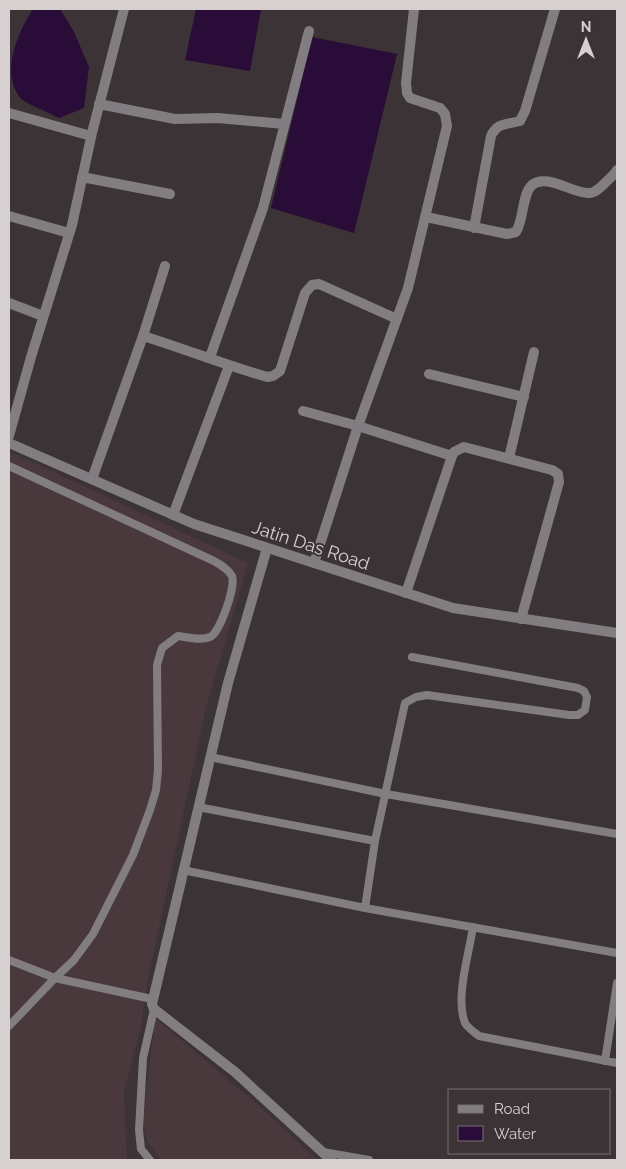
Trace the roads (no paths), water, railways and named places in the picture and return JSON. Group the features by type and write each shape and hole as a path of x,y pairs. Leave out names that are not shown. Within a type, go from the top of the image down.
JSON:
{"street":[{"path":"9,436 69,233 91,136 124,9"},
{"path":"314,563 358,426 408,288 446,126 445,114 440,108 410,98 407,93 406,83 414,9"},
{"path":"474,228 491,136 494,128 502,124 520,121 526,111 555,9"},
{"path":"210,357 263,208 309,30"},
{"path":"99,104 175,119 218,118 284,124"},
{"path":"9,113 91,136"},
{"path":"426,217 507,234 516,232 520,225 526,195 530,186 538,181 549,182 589,194 596,191 617,173"},
{"path":"82,177 170,194"},
{"path":"9,216 69,233"},
{"path":"92,480 143,336 164,266"},
{"path":"143,336 267,377 273,376 280,371 305,293 312,285 319,284 397,319"},
{"path":"9,303 43,316"},
{"path":"509,458 534,352"},
{"path":"173,515 229,366"},
{"path":"429,374 524,397"},
{"path":"303,411 358,426 452,456"},
{"name":"Jatin Das Road","path":"9,443 194,524 453,608 617,633"},
{"path":"406,593 452,456 454,452 464,447 552,470 558,474 559,482 521,619"},
{"path":"268,548 228,683 153,1004 235,1072 331,1160"}],"lane":[{"path":"9,466 214,561 226,568 232,576 234,585 219,628 212,637 202,639 178,636 162,648 157,665 158,770 156,790 133,855 94,934 74,960 9,1026"},
{"path":"365,908 375,841 405,703 416,697 427,695 569,716 578,715 585,710 587,697 584,691 578,688 412,657"},
{"path":"210,757 386,794 617,834"},
{"path":"198,807 375,841"},
{"path":"183,870 365,908 617,953"},
{"path":"473,927 461,1007 466,1025 479,1036 617,1063"},
{"path":"9,960 55,978 153,1004 142,1058 139,1130 141,1149 150,1160"},
{"path":"605,1061 617,983"},
{"path":"323,1152 369,1160"}],"water":[{"path":"33,9 60,9 74,32 89,67 84,108 59,118 21,99 15,89 12,78 13,54 21,30"},
{"path":"196,9 261,9 250,71 185,60"},
{"path":"312,37 397,54 354,233 271,208"}]}
